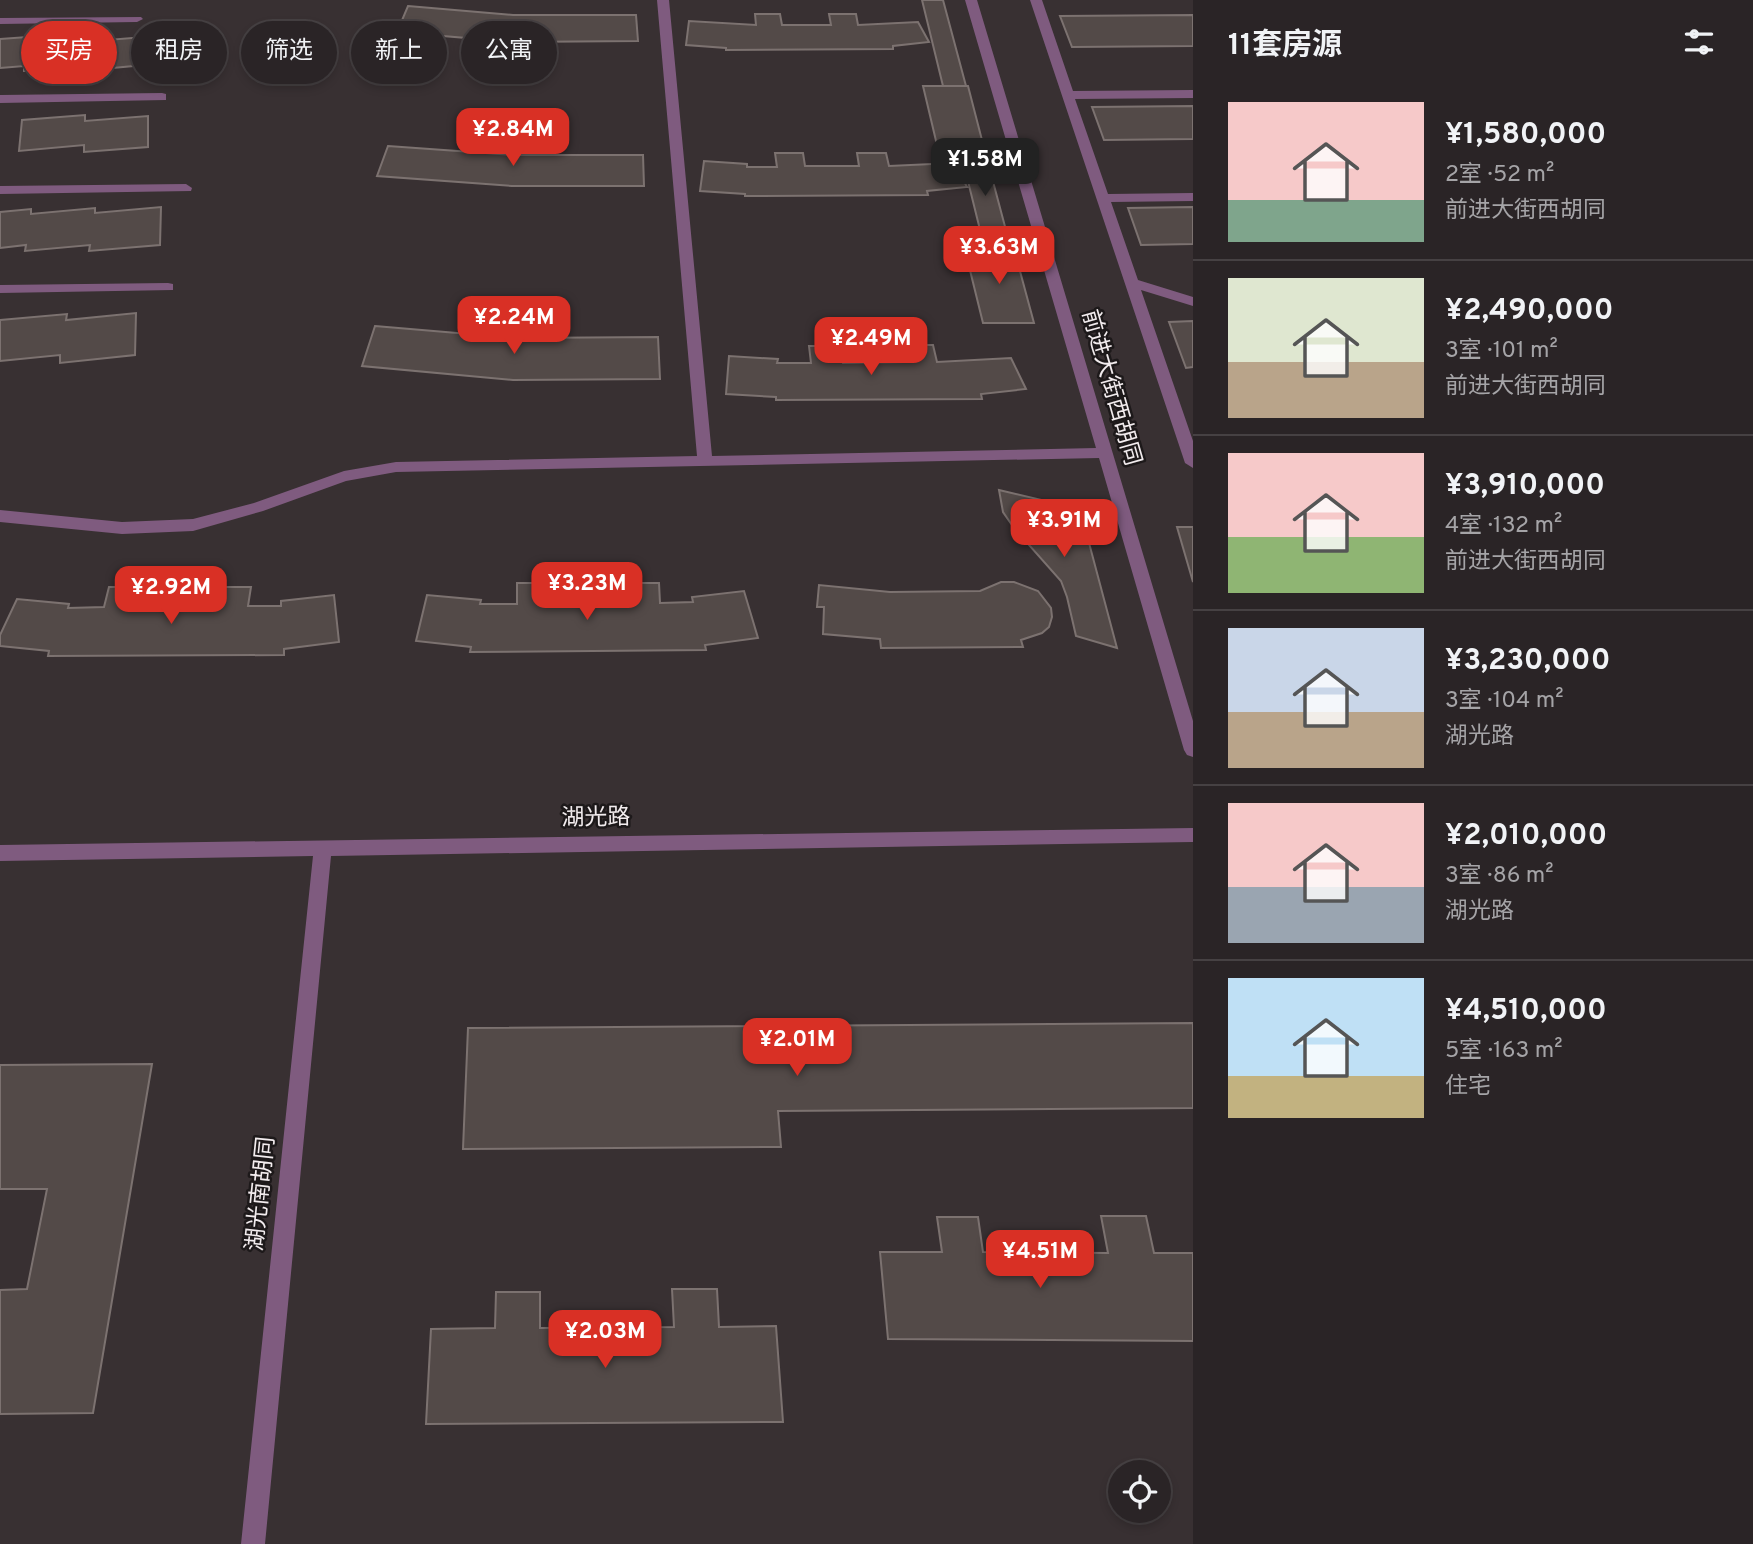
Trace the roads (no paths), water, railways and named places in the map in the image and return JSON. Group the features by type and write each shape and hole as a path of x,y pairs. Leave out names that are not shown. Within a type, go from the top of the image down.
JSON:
{"street":[{"path":"663,0 705,460"},
{"name":"前进大街西胡同","path":"971,0 1193,750"},
{"path":"1036,0 1193,463"},
{"path":"0,20 137,19"},
{"path":"1068,94 1193,94"},
{"path":"0,99 162,97"},
{"path":"0,190 186,188"},
{"path":"1103,198 1193,197"},
{"path":"1132,283 1193,302"},
{"path":"0,289 168,287"},
{"path":"1177,415 1193,422"},
{"path":"0,516 122,528 193,524 258,507 344,477 396,467 1105,453"},
{"name":"湖光路","path":"0,853 1193,835"},
{"name":"湖光南胡同","path":"253,1544 323,848"}]}
